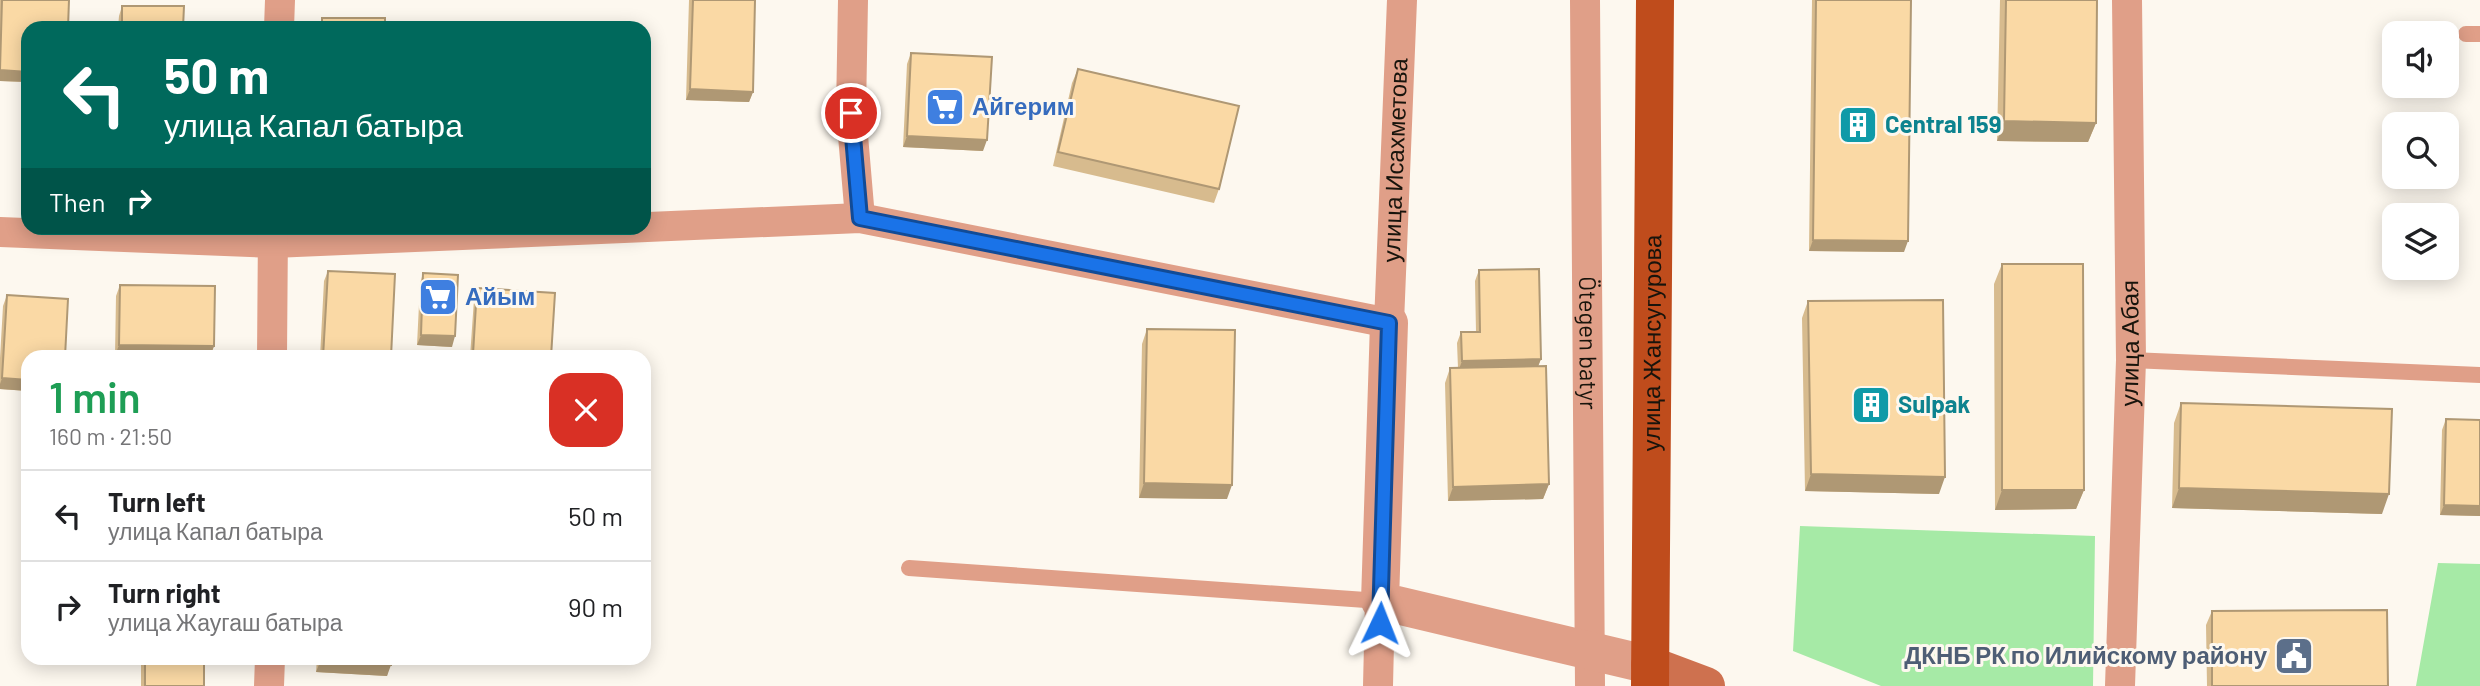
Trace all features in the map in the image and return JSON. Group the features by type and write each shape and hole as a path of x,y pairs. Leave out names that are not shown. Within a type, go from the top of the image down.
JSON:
{"main road":[{"name":"улица Жансугурова","path":"1650,676 1655,0"},
{"path":"1650,676 1706,686"}],"street":[{"path":"279,21 280,0"},
{"path":"853,0 851,113 860,218"},
{"name":"улица Исахметова","path":"1389,323 1402,0"},
{"name":"Ötegen batyr","path":"1585,0 1590,686"},
{"name":"улица Абая","path":"2120,686 2131,360 2127,0"},
{"path":"651,224 860,218 1389,323 1378,686"},
{"path":"0,232 21,232"},
{"path":"272,350 273,235"},
{"path":"1380,601 1650,676"},
{"path":"269,686 270,665"}],"lane":[{"path":"2131,360 2480,374"},
{"path":"909,568 1380,601"}],"green space":[{"path":"1800,526 2095,536 2093,686 1881,686 1793,651"},
{"path":"2438,563 2480,564 2480,686 2416,686"}],"building":[{"path":"2,0 69,0 68,21 21,21 21,72 0,70"},
{"path":"693,0 755,0 753,92 690,89"},
{"name":"Central 159","path":"1816,0 1911,0 1908,241 1813,240"},
{"path":"2006,0 2097,0 2096,123 2004,121"},
{"path":"122,6 184,6 183,21 122,21"},
{"path":"322,18 385,18 385,21 322,21"},
{"name":"Айгерим","path":"911,53 992,57 987,140 907,136"},
{"path":"1078,69 1239,106 1219,189 1058,152"},
{"path":"2002,264 2083,264 2084,490 2002,490"},
{"path":"1539,269 1541,359 1462,361 1461,332 1480,332 1479,270"},
{"path":"328,271 395,274 391,350 323,350"},
{"path":"423,273 458,275 455,336 421,335"},
{"path":"120,285 215,286 214,346 119,345"},
{"path":"477,288 555,293 551,350 473,350"},
{"path":"7,295 68,299 65,350 21,350 21,379 2,378"},
{"name":"Sulpak","path":"1943,300 1945,477 1811,474 1808,301"},
{"path":"1147,329 1235,330 1232,485 1144,483"},
{"path":"1546,366 1549,484 1453,487 1450,368"},
{"path":"2181,403 2392,409 2389,494 2179,488"},
{"path":"2446,419 2480,420 2480,506 2444,505"},
{"name":"ДКНБ РК по Илийскому району","path":"2387,610 2388,686 2212,686 2212,611"},
{"path":"145,665 204,665 204,686 145,686"}],"place":[{"name":"Айгерим","path":"945,107"},
{"name":"Central 159","path":"1858,125"},
{"name":"Айым","path":"438,297"},
{"name":"Sulpak","path":"1871,405"},
{"name":"ДКНБ РК по Илийскому району","path":"2294,656"}],"route":[{"path":"851,113 860,218 1389,323 1380,623"}]}
